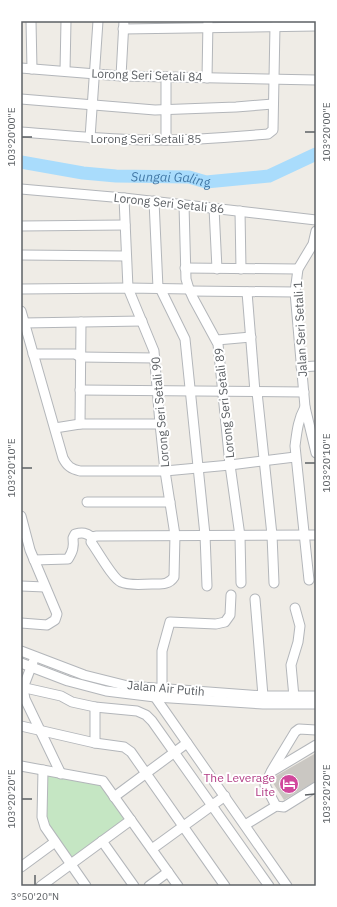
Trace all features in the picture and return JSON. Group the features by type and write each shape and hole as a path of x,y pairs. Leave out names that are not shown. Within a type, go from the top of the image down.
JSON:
{"street":[{"path":"31,21 32,69"},
{"path":"65,71 66,21"},
{"path":"90,138 98,21"},
{"path":"207,78 208,24"},
{"path":"21,99 155,110 273,104 273,79 269,24"},
{"path":"121,76 124,25 269,24 316,26"},
{"name":"Lorong Seri Setali 84","path":"21,68 121,76 316,80"},
{"path":"166,77 166,140"},
{"name":"Lorong Seri Setali 85","path":"21,132 90,138 166,140 268,134 271,133 272,130 273,104"},
{"name":"Lorong Seri Setali 86","path":"21,189 154,201 316,220"},
{"name":"Lorong Seri Setali 90","path":"92,537 91,542 115,577 121,582 129,584 164,584 169,583 174,577 175,535 165,471 155,358 153,347 128,288 124,198"},
{"path":"154,201 159,288 185,339 205,535 207,586"},
{"name":"Lorong Seri Setali 89","path":"184,205 185,268 189,290 217,340 230,466 240,536 241,583"},
{"path":"214,208 217,268"},
{"path":"240,211 241,269"},
{"path":"21,226 125,225"},
{"name":"Jalan Seri Setali 1","path":"316,231 312,254 298,269 295,292 305,407 313,424 316,453"},
{"path":"21,255 126,256"},
{"path":"185,268 298,269"},
{"path":"21,289 159,288 247,292 295,292"},
{"path":"247,292 250,337 272,535 274,583"},
{"path":"21,311 66,463 73,469 80,471 165,471 230,466 296,457"},
{"path":"24,323 142,321"},
{"path":"80,424 81,322"},
{"path":"217,340 250,337"},
{"path":"33,354 75,354 80,357 155,358"},
{"path":"302,367 316,366"},
{"path":"80,390 304,392"},
{"name":"Jalan Seri Setali 1","path":"305,407 297,425 295,446 308,580"},
{"path":"55,428 80,424 160,424"},
{"path":"87,502 170,502"},
{"path":"21,516 26,550 34,560 57,614 55,620 47,625 21,623"},
{"path":"34,560 68,559 74,547 72,538 75,534 82,532 87,533 92,537 175,535 316,535"},
{"path":"21,586 45,587"},
{"path":"162,689 162,651 170,622 216,624 226,622 230,614 231,595"},
{"path":"255,599 263,696"},
{"path":"294,697 291,665 298,642 300,626 295,608"},
{"name":"Jalan Air Putih","path":"21,651 84,675 128,686 263,696 316,696"},
{"path":"23,686 36,656"},
{"name":"Jalan Air Putih","path":"21,663 68,681 106,691 155,697 263,704 316,704"},
{"path":"21,672 25,699 61,774"},
{"path":"23,686 33,677 48,674"},
{"path":"23,686 61,696 72,702 95,707 137,711 146,715 152,721 269,886"},
{"path":"155,697 285,883 274,886"},
{"path":"95,707 95,742"},
{"path":"21,726 124,747 131,752 225,886"},
{"path":"276,806 265,785 271,772 295,732 299,729 316,730"},
{"path":"114,797 187,743"},
{"path":"271,772 316,745"},
{"path":"21,766 103,781 178,886"},
{"path":"43,770 42,817 45,827 86,886"},
{"path":"245,825 276,806 284,807 316,787"},
{"path":"152,849 225,796"},
{"path":"41,886 131,820"},
{"path":"102,841 134,886"},
{"path":"22,863 55,842"},
{"path":"149,886 168,872"}],"green space":[{"path":"45,774 101,784 127,820 72,860 46,821"}],"building":[{"path":"316,753 316,781 284,800 273,783 276,776"}],"waterway":[{"name":"Sungai Galing","path":"21,162 83,173 116,176 189,177 206,182 269,176 316,154"}],"place":[{"name":"The Leverage Lite","path":"289,784"}]}
